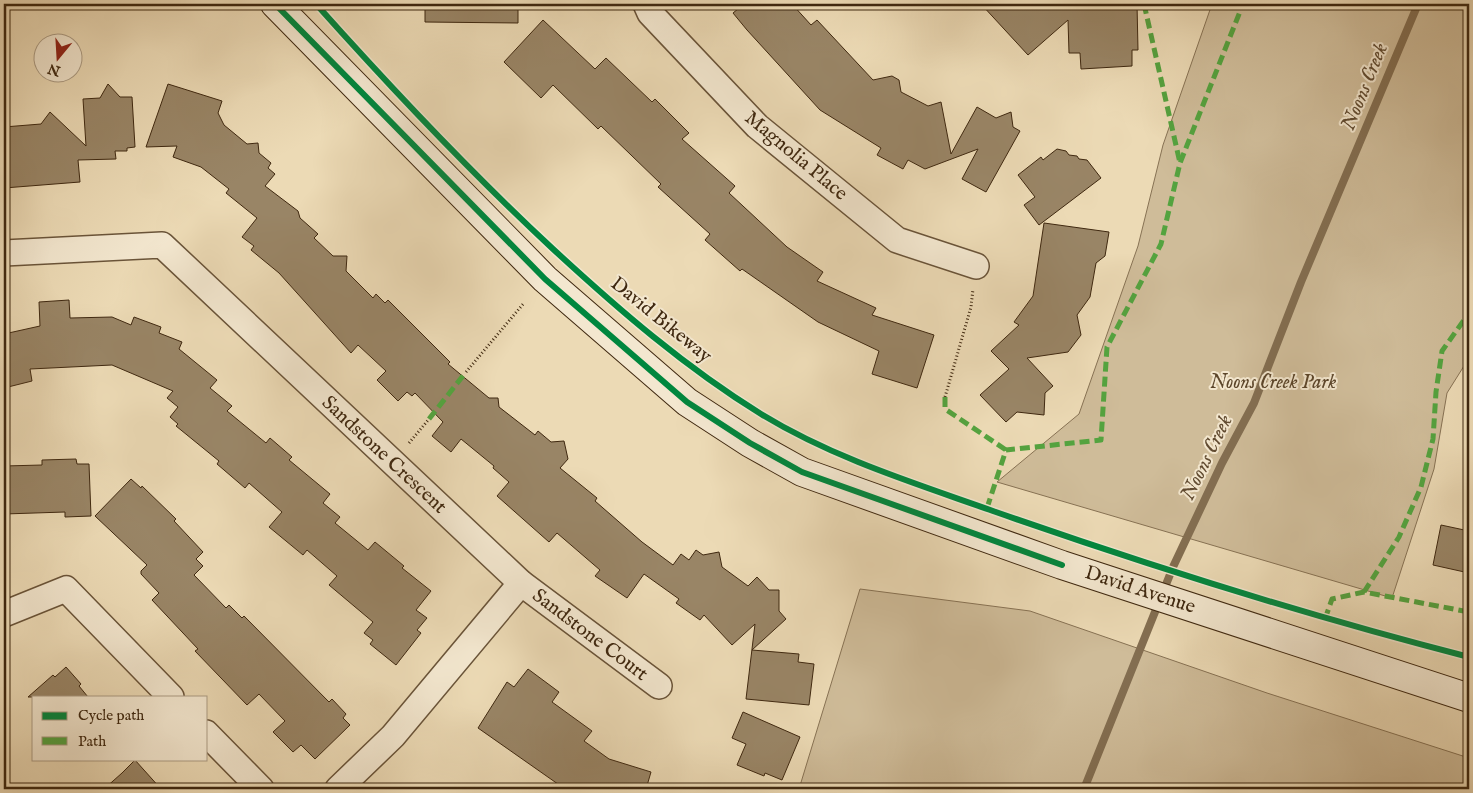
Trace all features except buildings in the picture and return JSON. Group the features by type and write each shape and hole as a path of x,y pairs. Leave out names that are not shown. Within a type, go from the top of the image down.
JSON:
{"main road":[{"name":"David Avenue","path":"275,4 545,279 687,402 750,444 802,472 1062,565 1469,698"}],"street":[{"name":"Magnolia Place","path":"646,4 650,13 757,126 897,240 976,266"},
{"name":"Sandstone Crescent","path":"4,253 162,245 521,583"},
{"name":"Sandstone Court","path":"521,583 659,686"},
{"path":"338,789 392,736 521,583"},
{"path":"4,614 66,589 170,696"},
{"path":"208,735 261,789"}],"path":[{"path":"946,397 971,307 976,266"},
{"path":"466,372 524,304"},
{"path":"393,463 429,419"}],"green space":[{"name":"Noons Creek Park","path":"1212,4 1469,4 1469,358 1447,393 1434,469 1392,598 997,482 1079,414 1138,246 1163,145"},
{"path":"860,589 1030,611 1267,693 1469,758 1469,789 799,789"}],"waterway":[{"name":"Noons Creek","path":"1084,789 1173,567 1222,463 1254,403 1301,282 1418,4"}],"marked path":[{"path":"1144,4 1180,163"},
{"path":"987,508 1006,450 1101,440 1107,347 1161,244 1180,163 1243,4"},
{"path":"1364,592 1399,537 1421,487 1433,439 1436,392 1442,351 1469,313"},
{"path":"429,419 466,372"},
{"path":"945,397 945,409 1006,450"},
{"path":"1325,619 1332,599 1364,592 1469,612"}],"cycle path":[{"path":"275,4 545,279 687,402 750,443 802,472 1062,565"},
{"name":"David Bikeway","path":"316,4 461,160 577,271 679,357 733,396 788,430 845,457 874,468 1111,551 1349,625 1469,657"}]}
